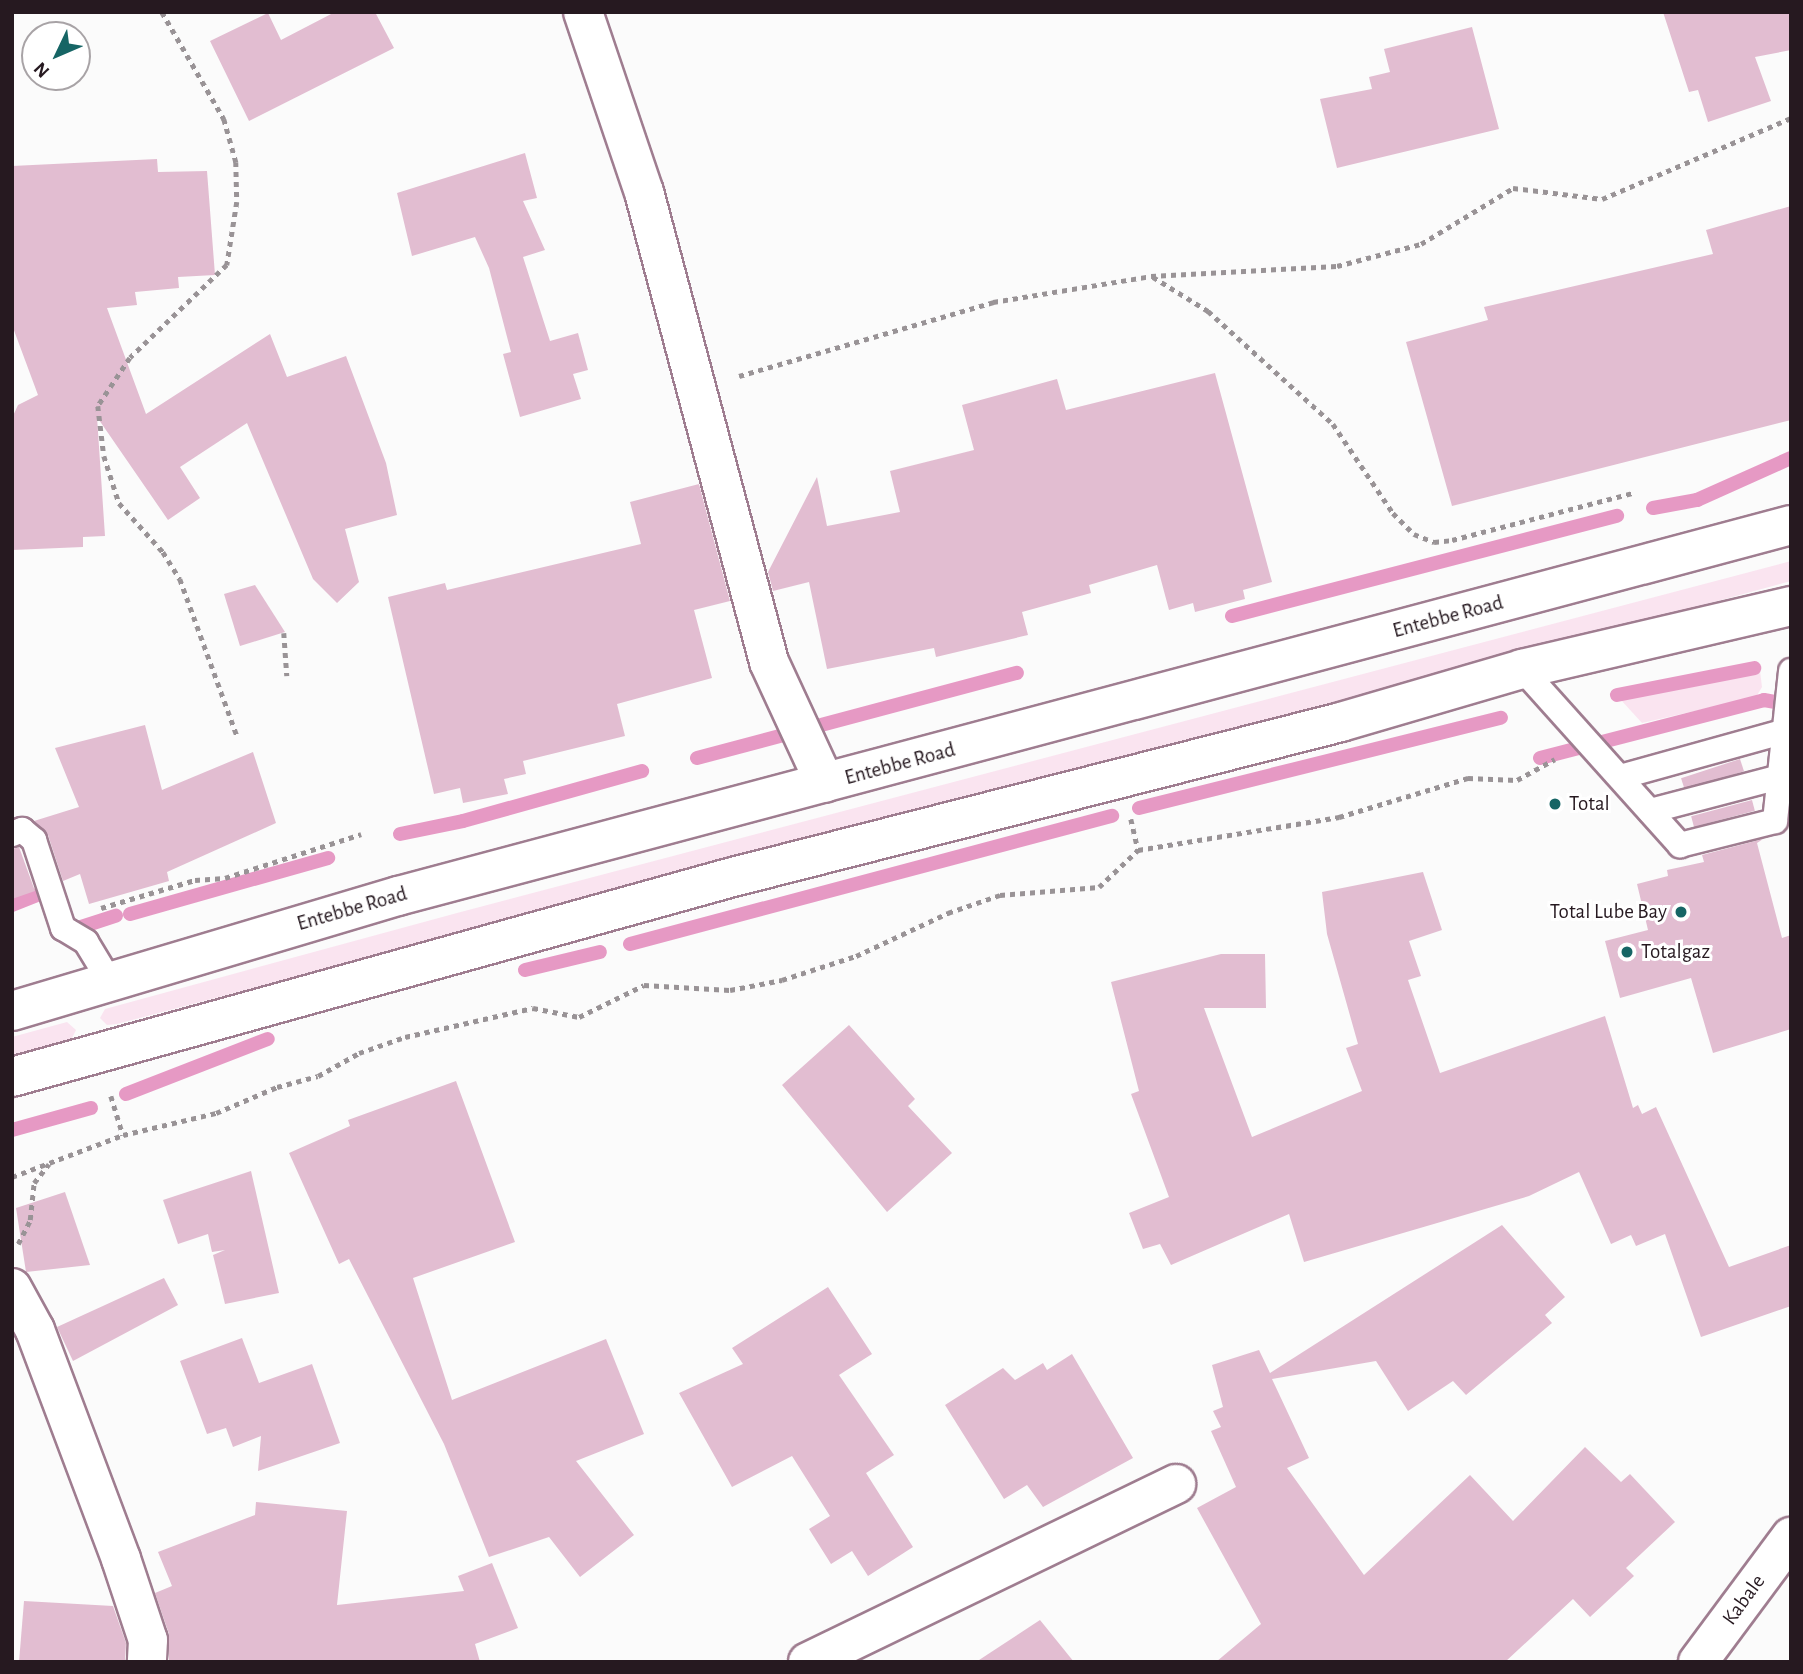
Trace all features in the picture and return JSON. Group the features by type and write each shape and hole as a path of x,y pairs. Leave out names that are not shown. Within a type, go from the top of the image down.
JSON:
{"main road":[{"path":"583,12 645,192 769,662 825,783"},
{"name":"Entebbe Road","path":"12,1012 109,980 387,899 1791,525"},
{"path":"12,1077 729,877 1341,722 1522,669 1791,606"},
{"path":"12,1288 35,1329 121,1559 148,1640 147,1662"},
{"path":"808,1662 1177,1484"},
{"name":"Kabale","path":"1698,1662 1790,1538"}],"lane":[{"path":"1522,669 1680,845 1774,821 1791,671"},
{"path":"1620,776 1786,731"},
{"path":"1650,811 1780,777"},
{"path":"12,834 22,830 34,840 63,928 86,942 109,980"}],"path":[{"path":"162,12 224,119 236,162 237,202 227,265 130,358 98,406 104,456 119,503 180,579 237,736"},
{"path":"698,388 993,302 1151,276 1337,266 1421,244 1513,188 1602,199 1791,118"},
{"path":"1151,276 1208,311 1333,424 1394,513 1414,534 1434,542 1452,540 1633,493"},
{"path":"284,632 287,676"},
{"path":"12,1177 123,1135 216,1113 277,1087 317,1076 359,1052 405,1037 533,1008 579,1017 645,985 730,990 782,980 856,956 948,913 1000,895 1099,887 1139,850 1339,817 1468,778 1517,780 1558,757"},
{"path":"60,917 195,880 225,878 361,834"},
{"path":"12,1250 30,1220 34,1183 50,1162"}],"shaded area":[{"path":"1791,561 1791,581 1670,614 117,1024 107,1025 100,1018 105,1009 457,913"},
{"path":"1760,671 1762,687 1756,697 1642,723 1621,700"},
{"path":"67,1022 76,1030 71,1040 12,1055 12,1037"}],"building":[{"path":"335,12 375,12 394,48 249,121 210,41 268,13 281,40"},
{"path":"1663,12 1791,12 1791,50 1755,57 1771,101 1708,122 1698,90 1689,92"},
{"path":"1472,27 1499,129 1337,168 1320,99 1372,89 1369,77 1390,72 1384,49"},
{"path":"525,153 537,198 523,201 545,250 523,257 550,341 578,333 588,370 573,374 581,399 520,417 503,354 511,352 489,268 475,237 412,256 397,193"},
{"path":"157,159 158,172 207,171 215,275 178,277 179,288 135,292 137,305 107,308 146,414 270,334 287,377 346,356 386,463 397,515 345,529 359,582 337,603 313,579 247,423 180,467 200,498 168,520 97,417 105,536 83,537 83,547 12,550 12,418 18,405 38,395 12,325 12,166"},
{"path":"1791,206 1791,420 1452,506 1406,342 1488,320 1484,307 1713,254 1706,230"},
{"path":"1215,373 1272,582 1243,590 1245,599 1195,612 1193,603 1169,610 1157,565 1089,585 1091,593 1022,612 1028,635 936,657 934,648 827,669 809,582 773,591 768,572 817,477 827,526 900,512 890,471 974,450 962,405 1057,379 1066,410"},
{"path":"699,484 730,601 694,610 712,678 617,704 625,736 523,761 526,774 504,779 508,794 463,803 460,788 434,794 388,597 445,583 447,590 641,544 630,502"},
{"path":"255,585 285,632 240,646 224,594"},
{"path":"145,725 162,790 253,752 276,823 167,872 169,881 89,904 80,874 63,881 48,835 34,821 79,807 55,748"},
{"path":"1740,759 1744,771 1685,791 1681,778"},
{"path":"1752,800 1755,811 1694,827 1691,816"},
{"path":"1763,839 1757,843 1782,938 1791,935 1791,1029 1713,1053 1691,978 1620,998 1605,941 1648,930 1637,884 1668,876 1667,870 1704,862 1702,855"},
{"path":"19,847 35,891 12,899 12,849"},
{"path":"1423,872 1442,930 1409,941 1421,976 1408,980 1440,1073 1605,1016 1633,1108 1638,1105 1642,1114 1656,1107 1729,1267 1791,1245 1791,1306 1701,1337 1665,1234 1636,1246 1631,1235 1611,1244 1579,1172 1529,1196 1304,1262 1289,1214 1171,1265 1160,1244 1143,1249 1129,1213 1169,1197 1131,1094 1139,1091 1111,982 1221,954 1265,954 1266,1008 1204,1008 1252,1137 1362,1091 1346,1048 1358,1044 1327,934 1322,892"},
{"path":"849,1025 915,1099 908,1106 952,1153 887,1212 782,1085"},
{"path":"456,1081 515,1242 413,1278 452,1400 606,1339 644,1434 576,1461 634,1535 580,1577 549,1537 489,1557 444,1444 349,1259 339,1264 289,1153 350,1126 348,1120"},
{"path":"251,1171 279,1293 225,1304 213,1255 225,1250 212,1252 208,1234 178,1244 163,1200"},
{"path":"65,1192 90,1265 26,1272 16,1208"},
{"path":"1502,1225 1565,1297 1545,1315 1552,1323 1466,1395 1453,1381 1408,1411 1376,1361 1272,1379 1309,1458 1287,1468 1364,1575 1470,1475 1513,1521 1585,1447 1621,1482 1630,1474 1675,1522 1626,1568 1634,1576 1590,1617 1573,1599 1505,1662 1216,1662 1261,1624 1197,1508 1236,1487 1211,1431 1221,1427 1213,1411 1223,1407 1212,1365 1259,1350 1270,1373"},
{"path":"164,1278 178,1305 73,1361 57,1327"},
{"path":"828,1287 872,1354 839,1375 894,1455 866,1473 913,1547 868,1576 852,1551 831,1564 809,1529 830,1516 792,1456 732,1487 679,1393 743,1364 732,1348"},
{"path":"242,1338 259,1383 312,1364 340,1443 258,1471 261,1436 233,1447 226,1428 207,1434 180,1361"},
{"path":"1072,1354 1133,1458 1043,1507 1027,1485 1004,1499 945,1405 1003,1368 1015,1380 1043,1363 1047,1370"},
{"path":"256,1502 347,1511 337,1605 464,1591 458,1576 492,1563 518,1628 475,1644 480,1662 169,1662 169,1634 155,1593 172,1586 158,1552 255,1515"},
{"path":"24,1601 113,1606 126,1643 125,1662 19,1662"},
{"path":"1040,1620 1074,1662 976,1662"}],"waterway":[{"path":"1653,508 1697,500 1791,458"},
{"path":"1232,616 1617,516"},
{"path":"1617,695 1754,668"},
{"path":"697,758 1017,673"},
{"path":"1540,758 1764,700 1791,705"},
{"path":"1139,808 1501,718"},
{"path":"400,834 463,821 642,771"},
{"path":"630,944 1112,816"},
{"path":"130,914 328,858"},
{"path":"12,905 55,888"},
{"path":"78,928 116,916"},
{"path":"525,970 600,952"},
{"path":"126,1094 268,1039"},
{"path":"12,1130 91,1108"}],"place":[{"name":"Total","path":"1555,804"},
{"name":"Total Lube Bay","path":"1681,912"},
{"name":"Totalgaz","path":"1627,952"}]}
